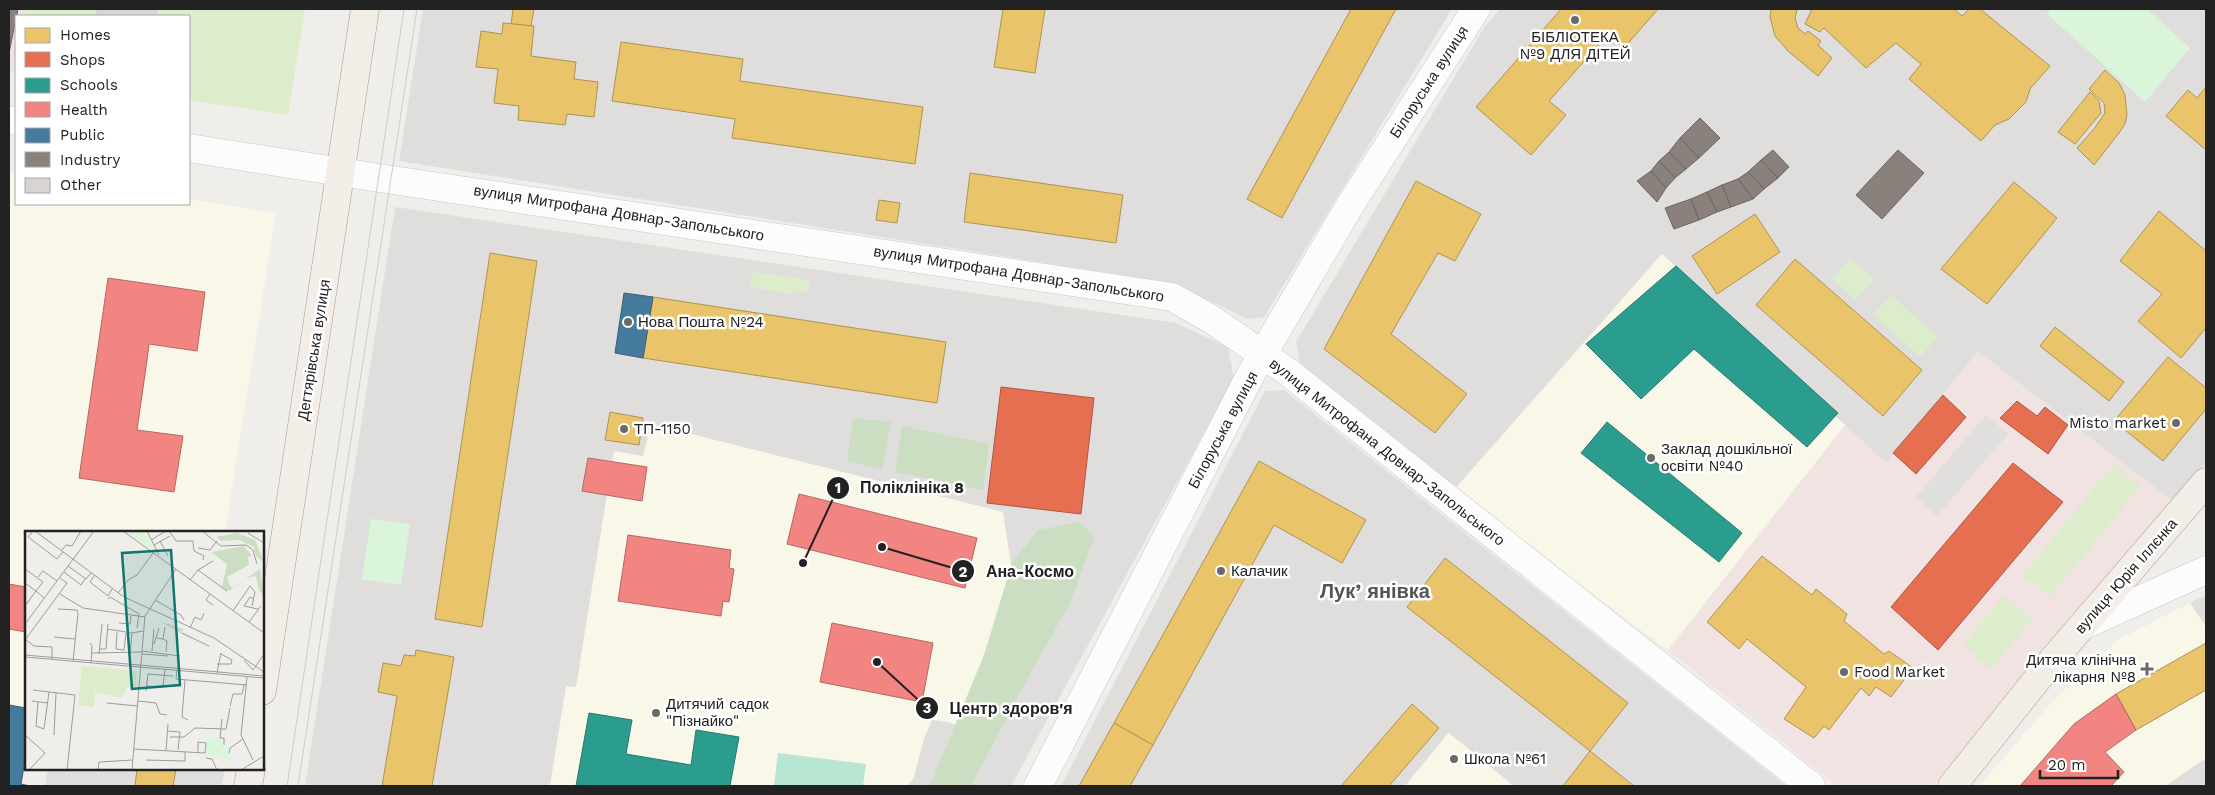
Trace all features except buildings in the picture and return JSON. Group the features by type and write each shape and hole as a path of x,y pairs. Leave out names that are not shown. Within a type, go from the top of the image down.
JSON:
{"main road":[{"name":"Дегтярівська вулиця","path":"264,678 366,9"},
{"name":"вулиця Юрія Іллєнка","path":"1952,786 2082,626 2206,482"},
{"path":"248,786 251,770"}],"street":[{"name":"Білоруська вулиця","path":"1038,786 1262,356 1352,202 1476,9"},
{"name":"вулиця Митрофана Довнар-Запольського","path":"190,148 1172,297 1211,319 1295,378 1811,786"},
{"path":"2082,626 2206,570"}],"shaded area":[{"path":"9,9 26,9 25,15 15,15 15,67 14,72 9,72"},
{"path":"423,9 1452,9 1264,317 1247,319 1204,298 1161,281 399,161"},
{"path":"1500,9 2206,9 2206,463 2174,502 1885,463 1662,254 1453,491 1300,366 1296,342 1485,26"},
{"path":"1879,62 1908,88 1881,118 1867,114 1858,106 1851,92"},
{"path":"9,172 15,173 15,205 190,205 190,199 276,213 225,531 25,531 25,707 9,704"},
{"path":"395,207 1176,323 1228,347 1234,378 1011,786 305,786"},
{"name":"Заклад дошкільної освіти №40","path":"1662,254 1845,425 1668,650 1453,491"},
{"path":"1978,351 2174,502 1933,786 1837,786 1668,650 1845,425 1886,463"},
{"path":"1284,390 1786,786 1061,786 1265,391"},
{"path":"1986,415 2008,434 1937,516 1916,497"},
{"path":"651,424 1003,512 1020,623 974,732 948,722 932,720 924,739 914,777 908,786 550,786 566,686 576,687 614,451 643,456"},
{"path":"2206,595 2206,627 2190,603"},
{"name":"Дитяча клінічна лікарня №8","path":"2190,603 2206,627 2206,758 2165,786 1979,786 2055,699 2119,639"},
{"name":"Школа №61","path":"1449,733 1514,786 1405,786"},
{"path":"2206,758 2206,786 2165,786"},
{"path":"48,770 225,770 222,786 45,786"}],"green space":[{"path":"26,9 305,9 288,115 190,100 190,15 25,15"},
{"path":"2051,9 2147,9 2190,48 2145,102 2047,14"},
{"path":"1850,258 1874,279 1856,300 1832,279"},
{"path":"753,272 810,280 808,293 793,290 792,294 750,287"},
{"path":"1891,295 1938,337 1920,357 1873,315"},
{"path":"853,418 891,422 882,470 847,461"},
{"path":"902,426 989,444 983,490 895,472"},
{"path":"2114,464 2141,486 2050,597 2023,575"},
{"path":"371,519 410,524 401,585 362,579"},
{"path":"1080,522 1094,537 1070,603 971,786 930,786 984,655 1012,563 1038,530"},
{"path":"2004,596 2032,619 1991,669 1963,645"},
{"path":"778,753 866,764 863,786 774,786"}],"tram line":[{"path":"287,786 404,9"},
{"path":"298,786 417,9"}],"place":[{"name":"БІБЛІОТЕКА №9 ДЛЯ ДІТЕЙ","path":"1575,20"},
{"name":"Нова Пошта №24","path":"628,322"},
{"name":"Misto market","path":"2176,423"},
{"name":"ТП-1150","path":"624,429"},
{"name":"Заклад дошкільної освіти №40","path":"1651,458"},
{"name":"Ана-Космо","path":"882,547"},
{"name":"Поліклініка 8","path":"803,563"},
{"name":"Калачик","path":"1221,571"},
{"name":"Центр здоров'я","path":"877,662"},
{"name":"Дитяча клінічна лікарня №8","path":"2147,669"},
{"name":"Food Market","path":"1844,672"},
{"name":"Дитячий садок \"Пізнайко\"","path":"656,713"},
{"name":"Школа №61","path":"1454,759"}],"district":[{"name":"Лукʼянівка","path":"1375,591"}]}
